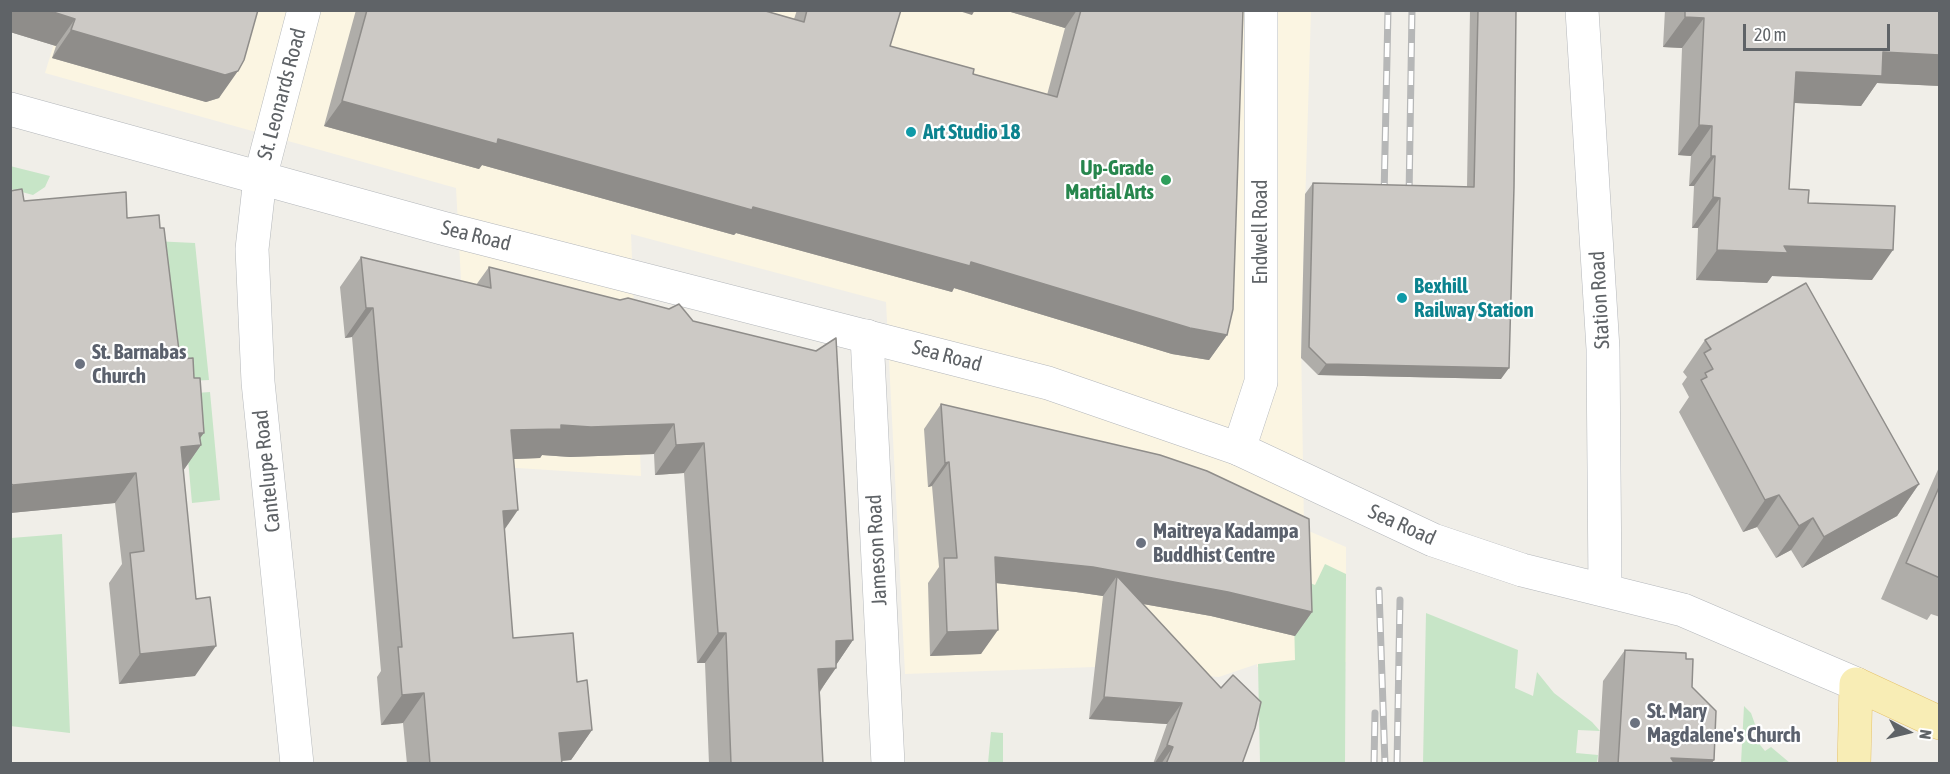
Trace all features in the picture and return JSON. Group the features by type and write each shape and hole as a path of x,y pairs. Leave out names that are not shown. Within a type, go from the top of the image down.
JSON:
{"main road":[{"path":"1854,764 1856,684 1940,723"}],"street":[{"name":"St. Leonards Road","path":"260,178 304,10"},
{"name":"Endwell Road","path":"1239,449 1261,382 1261,10"},
{"name":"Station Road","path":"1582,10 1603,349 1605,589"},
{"name":"Sea Road","path":"10,109 442,228 1048,383 1239,449 1432,540 1522,570 1683,610 1856,684"},
{"name":"Cantelupe Road","path":"260,178 252,249 258,382 297,764"},
{"name":"Jameson Road","path":"867,336 888,764"}],"shaded area":[{"path":"64,11 1311,11 1301,338 1304,529 1346,547 1346,662 1257,667 1257,664 1219,677 1094,667 905,674 886,302 631,234 641,476 471,465 456,188 45,73"}],"green space":[{"path":"10,166 50,176 45,187 33,195 11,189"},
{"path":"153,241 195,243 209,380 188,381 166,368"},
{"path":"210,392 220,500 192,503 182,394"},
{"path":"62,534 70,733 10,726 11,538"},
{"path":"1325,564 1346,574 1345,763 1260,763 1258,664 1295,660 1293,576 1315,585"},
{"path":"1426,613 1518,650 1515,688 1533,696 1537,672 1554,693 1592,722 1600,731 1578,730 1576,753 1598,755 1597,763 1423,763"},
{"path":"1744,706 1751,713 1757,730 1752,735 1765,751 1771,747 1790,763 1741,763"},
{"path":"991,732 1003,733 1003,763 988,763"}],"building":[{"path":"47,10 258,10 244,60 238,71 225,75 71,30 75,19"},
{"path":"367,10 762,10 804,22 807,10 901,10 890,46 974,69 973,74 1057,97 1081,10 1243,10 1233,309 1227,335 1190,328 971,262 970,266 753,207 752,210 498,139 497,144 342,101"},
{"path":"1478,10 1516,10 1509,368 1326,364 1309,347 1313,183 1474,187"},
{"path":"1685,10 1940,10 1940,55 1883,52 1882,76 1796,72 1789,189 1809,190 1808,203 1895,206 1893,250 1784,246 1788,253 1717,250 1720,198 1713,197 1715,156 1711,156 1712,126 1699,125 1704,18 1685,17"},
{"name":"St. Barnabas Church","path":"22,189 24,201 126,192 127,218 159,215 160,228 164,228 180,359 193,358 194,378 200,378 204,433 199,433 201,445 181,447 196,599 210,597 216,646 140,654 130,553 144,551 136,473 13,485 10,483 10,191"},
{"path":"361,257 491,288 489,267 620,300 628,298 669,309 679,304 693,321 816,351 836,338 853,640 836,641 836,668 818,669 823,764 731,764 726,633 718,633 704,443 676,445 674,424 591,427 561,425 561,429 511,430 518,510 503,511 513,638 573,633 577,682 587,680 592,730 559,733 562,764 430,764 424,693 402,695 398,647 402,647 373,308 366,308"},
{"path":"1806,283 1919,484 1824,537 1813,518 1799,526 1779,495 1765,500 1701,380 1707,377 1705,373 1713,369 1704,353 1711,349 1705,340"},
{"path":"941,404 1160,455 1207,471 1309,519 1312,612 1228,592 1093,567 995,557 998,630 947,632 944,558 957,558 949,462 945,463"},
{"path":"1940,485 1940,578 1906,563"},
{"path":"1117,576 1221,688 1233,675 1261,702 1255,728 1242,764 1166,764 1173,747 1167,745 1182,703 1104,697"},
{"path":"1625,650 1686,653 1686,659 1693,659 1692,687 1716,711 1714,760 1671,758 1675,764 1618,764"}],"railway":[{"path":"1384,197 1388,10"},
{"path":"1409,197 1412,10"},
{"path":"1379,590 1385,764"},
{"path":"1397,764 1400,600"},
{"path":"1374,764 1375,713"}],"place":[{"name":"Art Studio 18","path":"911,132"},
{"name":"Up-Grade Martial Arts","path":"1166,180"},
{"name":"Bexhill Railway Station","path":"1402,298"},
{"name":"St. Barnabas Church","path":"80,364"},
{"name":"Maitreya Kadampa Buddhist Centre","path":"1141,543"},
{"name":"St. Mary Magdalene's Church","path":"1635,723"}]}
